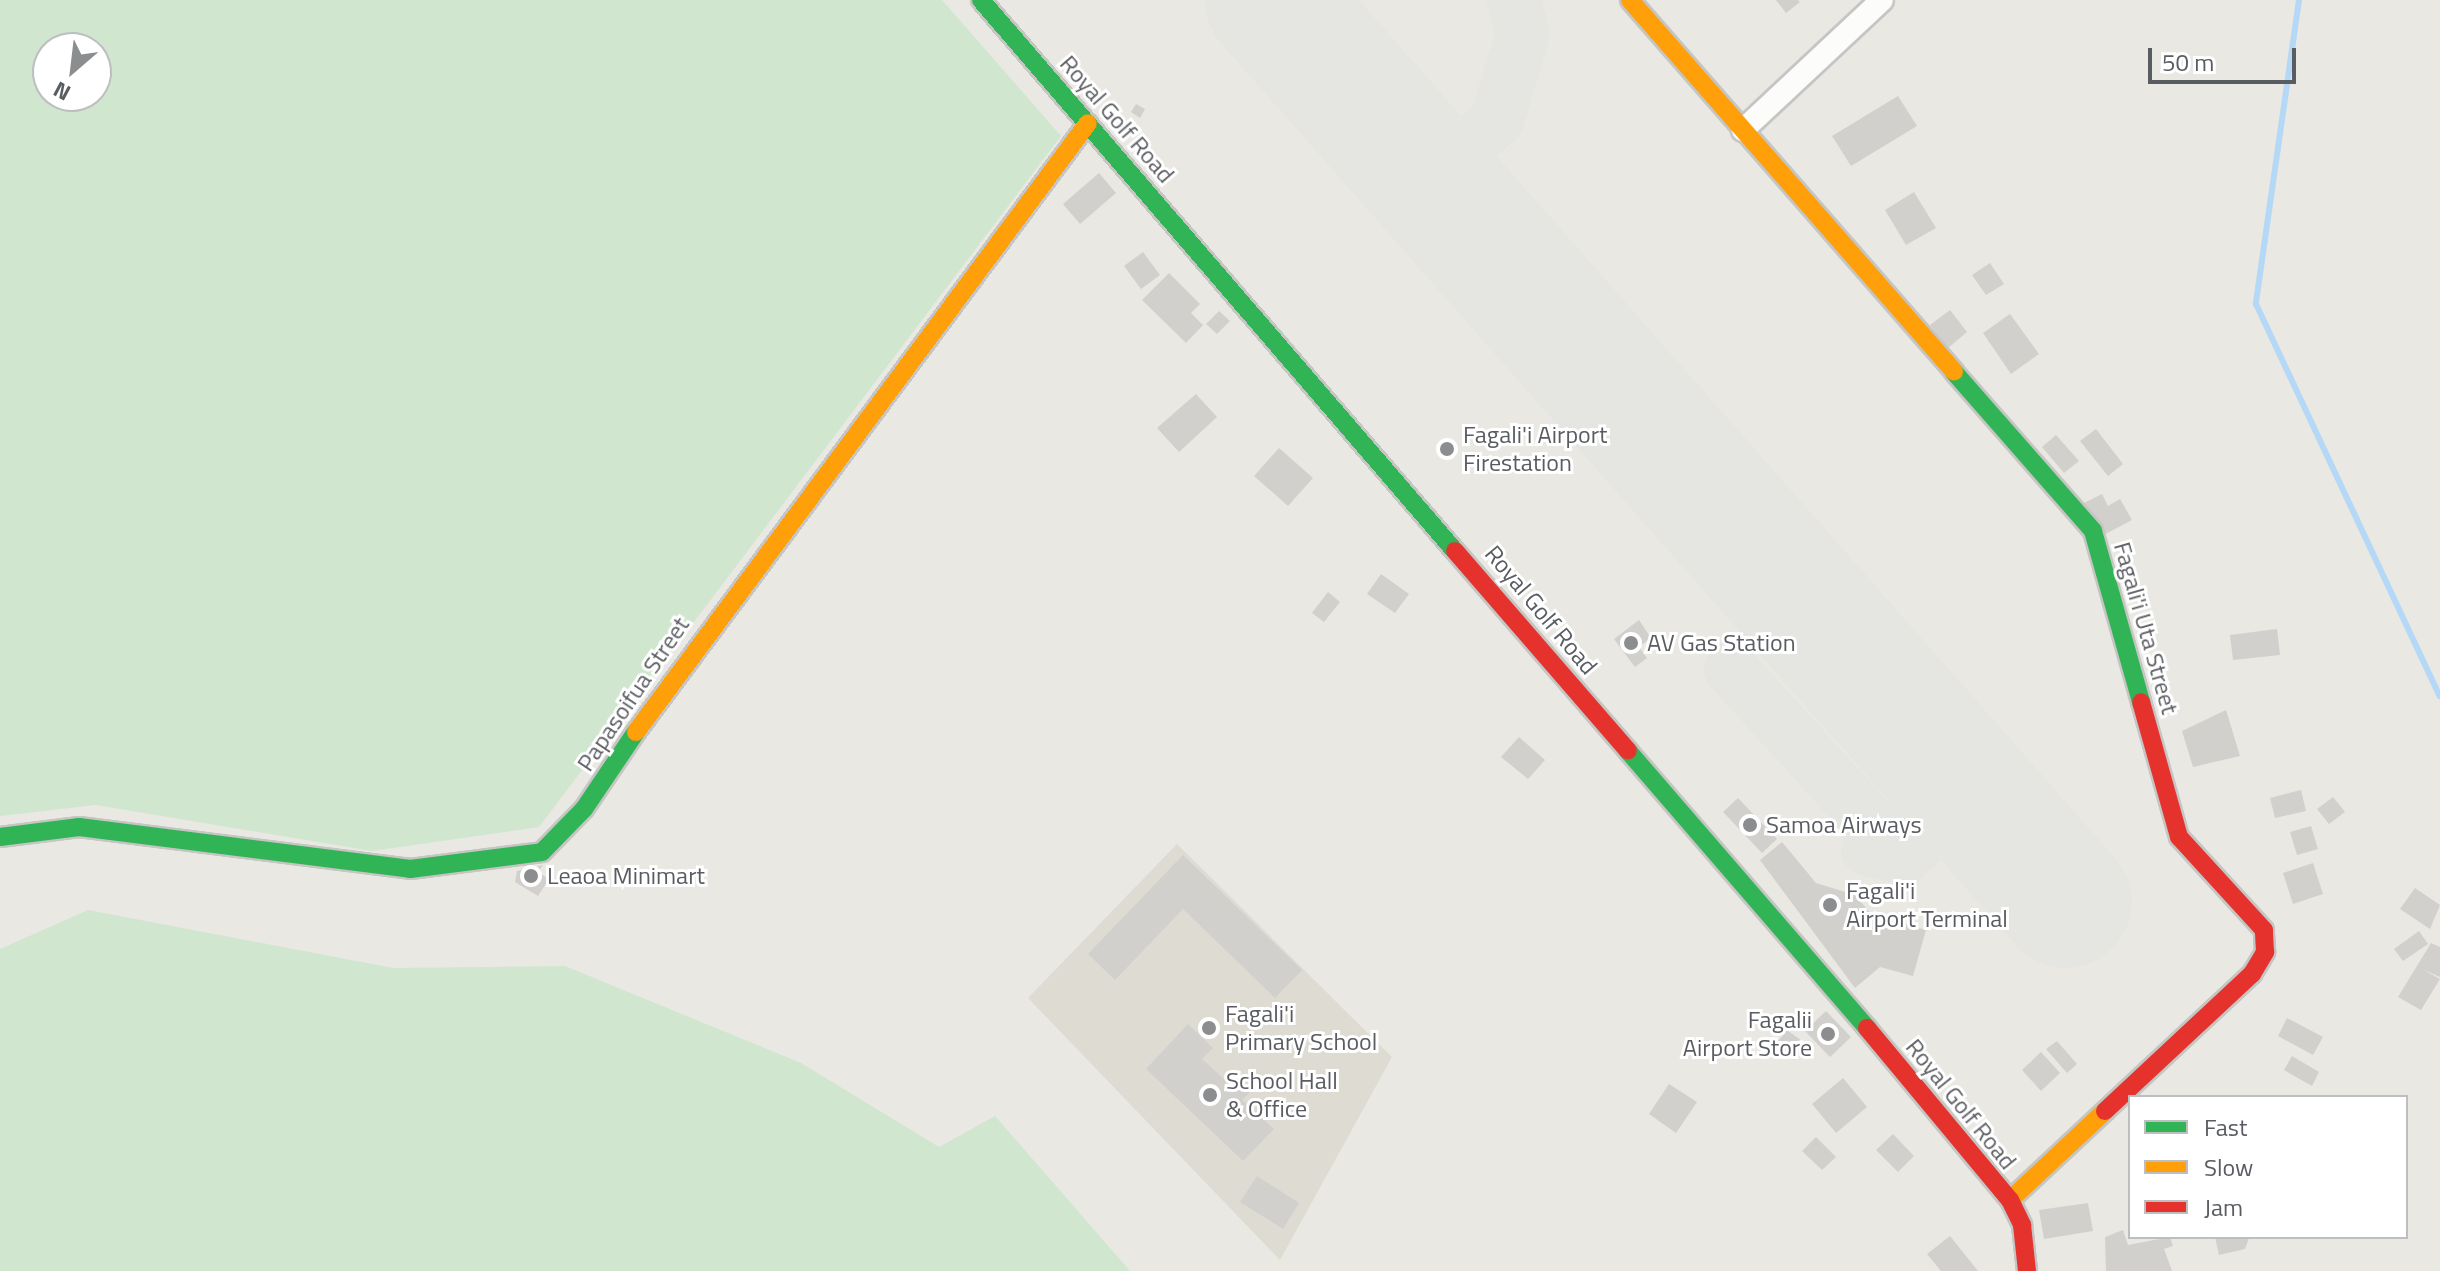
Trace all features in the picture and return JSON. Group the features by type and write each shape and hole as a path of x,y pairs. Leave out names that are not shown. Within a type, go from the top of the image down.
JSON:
{"street":[{"name":"Royal Golf Road","path":"981,0 2010,1200 2022,1225 2027,1271"},
{"name":"Fagali'i Uta Street","path":"1630,0 2093,531 2179,837 2264,930 2265,952 2252,974 2010,1200"},
{"path":"1743,130 1882,0"},
{"name":"Papasoifua Street","path":"0,837 79,827 410,869 542,852 584,809 695,644 1088,123"}],"shaded area":[{"name":"Fagali'i Primary School","path":"1177,844 1392,1057 1280,1260 1028,998"}],"green space":[{"path":"0,0 942,0 1061,136 539,827 372,851 96,805 0,816"},
{"path":"88,910 393,968 565,966 801,1063 939,1147 995,1116 1130,1271 0,1271 0,949"}],"building":[{"path":"1776,0 1798,0 1800,2 1786,13"},
{"path":"1898,96 1917,126 1851,166 1832,136"},
{"path":"1136,104 1145,109 1140,118 1131,112"},
{"path":"1099,173 1116,193 1080,224 1063,204"},
{"path":"1914,192 1936,228 1906,245 1885,210"},
{"path":"1143,252 1160,275 1141,289 1124,266"},
{"path":"1990,263 2004,284 1986,295 1972,275"},
{"path":"1169,273 1200,304 1191,313 1203,325 1186,343 1142,300"},
{"path":"1950,310 1967,332 1948,348 1930,325"},
{"path":"1219,311 1230,321 1217,334 1206,324"},
{"path":"2010,314 2039,354 2011,374 1983,333"},
{"path":"1196,394 1217,417 1179,452 1157,428"},
{"path":"2096,429 2123,464 2108,476 2080,441"},
{"path":"2056,435 2079,461 2064,473 2042,447"},
{"path":"1279,448 1313,478 1288,506 1254,476"},
{"path":"2102,494 2108,506 2120,499 2132,520 2098,538 2080,505"},
{"path":"1381,574 1409,594 1395,613 1367,594"},
{"path":"1328,592 1340,602 1324,622 1312,613"},
{"name":"AV Gas Station","path":"1639,620 1651,638 1639,647 1647,658 1635,667 1614,639"},
{"path":"2277,629 2280,655 2233,660 2230,635"},
{"path":"2226,710 2240,756 2193,767 2182,731"},
{"path":"1519,737 1545,760 1528,779 1501,757"},
{"path":"2301,790 2306,811 2275,818 2270,798"},
{"path":"2333,797 2345,812 2329,824 2317,809"},
{"name":"Samoa Airways","path":"1738,798 1777,839 1762,853 1723,812"},
{"path":"2311,826 2318,849 2297,855 2290,832"},
{"name":"Fagali'i Airport Terminal","path":"1782,842 1816,883 1855,895 1872,915 1926,930 1913,976 1880,967 1855,988 1760,860"},
{"path":"1183,855 1302,970 1275,998 1183,909 1115,980 1088,954"},
{"path":"2313,863 2323,894 2293,904 2283,873"},
{"name":"Leaoa Minimart","path":"543,865 538,872 549,879 538,896 515,882 517,871"},
{"path":"2415,888 2440,905 2430,929 2400,909"},
{"path":"2419,931 2428,944 2403,961 2394,949"},
{"path":"2431,943 2440,947 2440,977 2422,969 2440,979 2421,1010 2398,997"},
{"name":"Fagalii Airport Store","path":"1826,1011 1851,1037 1830,1057 1805,1031"},
{"path":"2287,1018 2323,1037 2313,1055 2278,1036"},
{"name":"School Hall & Office","path":"1188,1024 1213,1048 1202,1059 1227,1082 1234,1074 1252,1090 1242,1100 1274,1129 1243,1161 1146,1069"},
{"path":"1787,1030 1806,1044 1794,1060 1775,1045"},
{"path":"2057,1041 2077,1064 2067,1073 2046,1049"},
{"path":"2041,1052 2060,1073 2041,1091 2022,1070"},
{"path":"2292,1056 2319,1072 2312,1086 2284,1070"},
{"path":"1843,1078 1867,1107 1836,1133 1812,1104"},
{"path":"1669,1084 1697,1102 1676,1133 1649,1114"},
{"path":"1893,1134 1914,1156 1898,1172 1876,1150"},
{"path":"1816,1137 1836,1157 1822,1170 1802,1151"},
{"path":"1257,1176 1299,1203 1283,1229 1240,1202"},
{"path":"2088,1203 2093,1231 2044,1239 2039,1210"},
{"path":"2123,1230 2128,1245 2171,1239 2173,1246 2164,1249 2172,1271 2106,1271 2105,1237"},
{"path":"1950,1236 1978,1271 1941,1271 1927,1254"},
{"path":"2215,1239 2249,1239 2245,1249 2219,1255"}],"waterway":[{"path":"2299,0 2256,304 2440,696"}],"taxiway":[{"path":"1432,178 1497,120 1523,34 1513,0"},
{"path":"1731,669 1903,858"},
{"path":"1868,849 1903,858 1972,796"}],"runway":[{"path":"1271,0 2066,902"}],"traffic: fast":[{"path":"981,0 1455,551"},
{"path":"1954,372 2093,531 2141,702"},
{"path":"0,837 79,827 410,869 542,852 584,809 636,732"},
{"path":"1628,751 1867,1028"}],"traffic: slow":[{"path":"1630,0 1954,372"},
{"path":"636,732 1088,123"},
{"path":"2010,1200 2105,1111"}],"traffic: jam":[{"path":"1455,551 1628,751"},
{"path":"2105,1111 2252,974 2265,952 2264,930 2179,837 2141,702"},
{"path":"1867,1028 2010,1200 2022,1225 2027,1271"}],"place":[{"name":"Fagali'i Airport Firestation","path":"1447,449"},
{"name":"AV Gas Station","path":"1631,643"},
{"name":"Samoa Airways","path":"1750,825"},
{"name":"Leaoa Minimart","path":"531,876"},
{"name":"Fagali'i Airport Terminal","path":"1830,905"},
{"name":"Fagali'i Primary School","path":"1209,1028"},
{"name":"Fagalii Airport Store","path":"1828,1034"},
{"name":"School Hall & Office","path":"1210,1095"}]}
